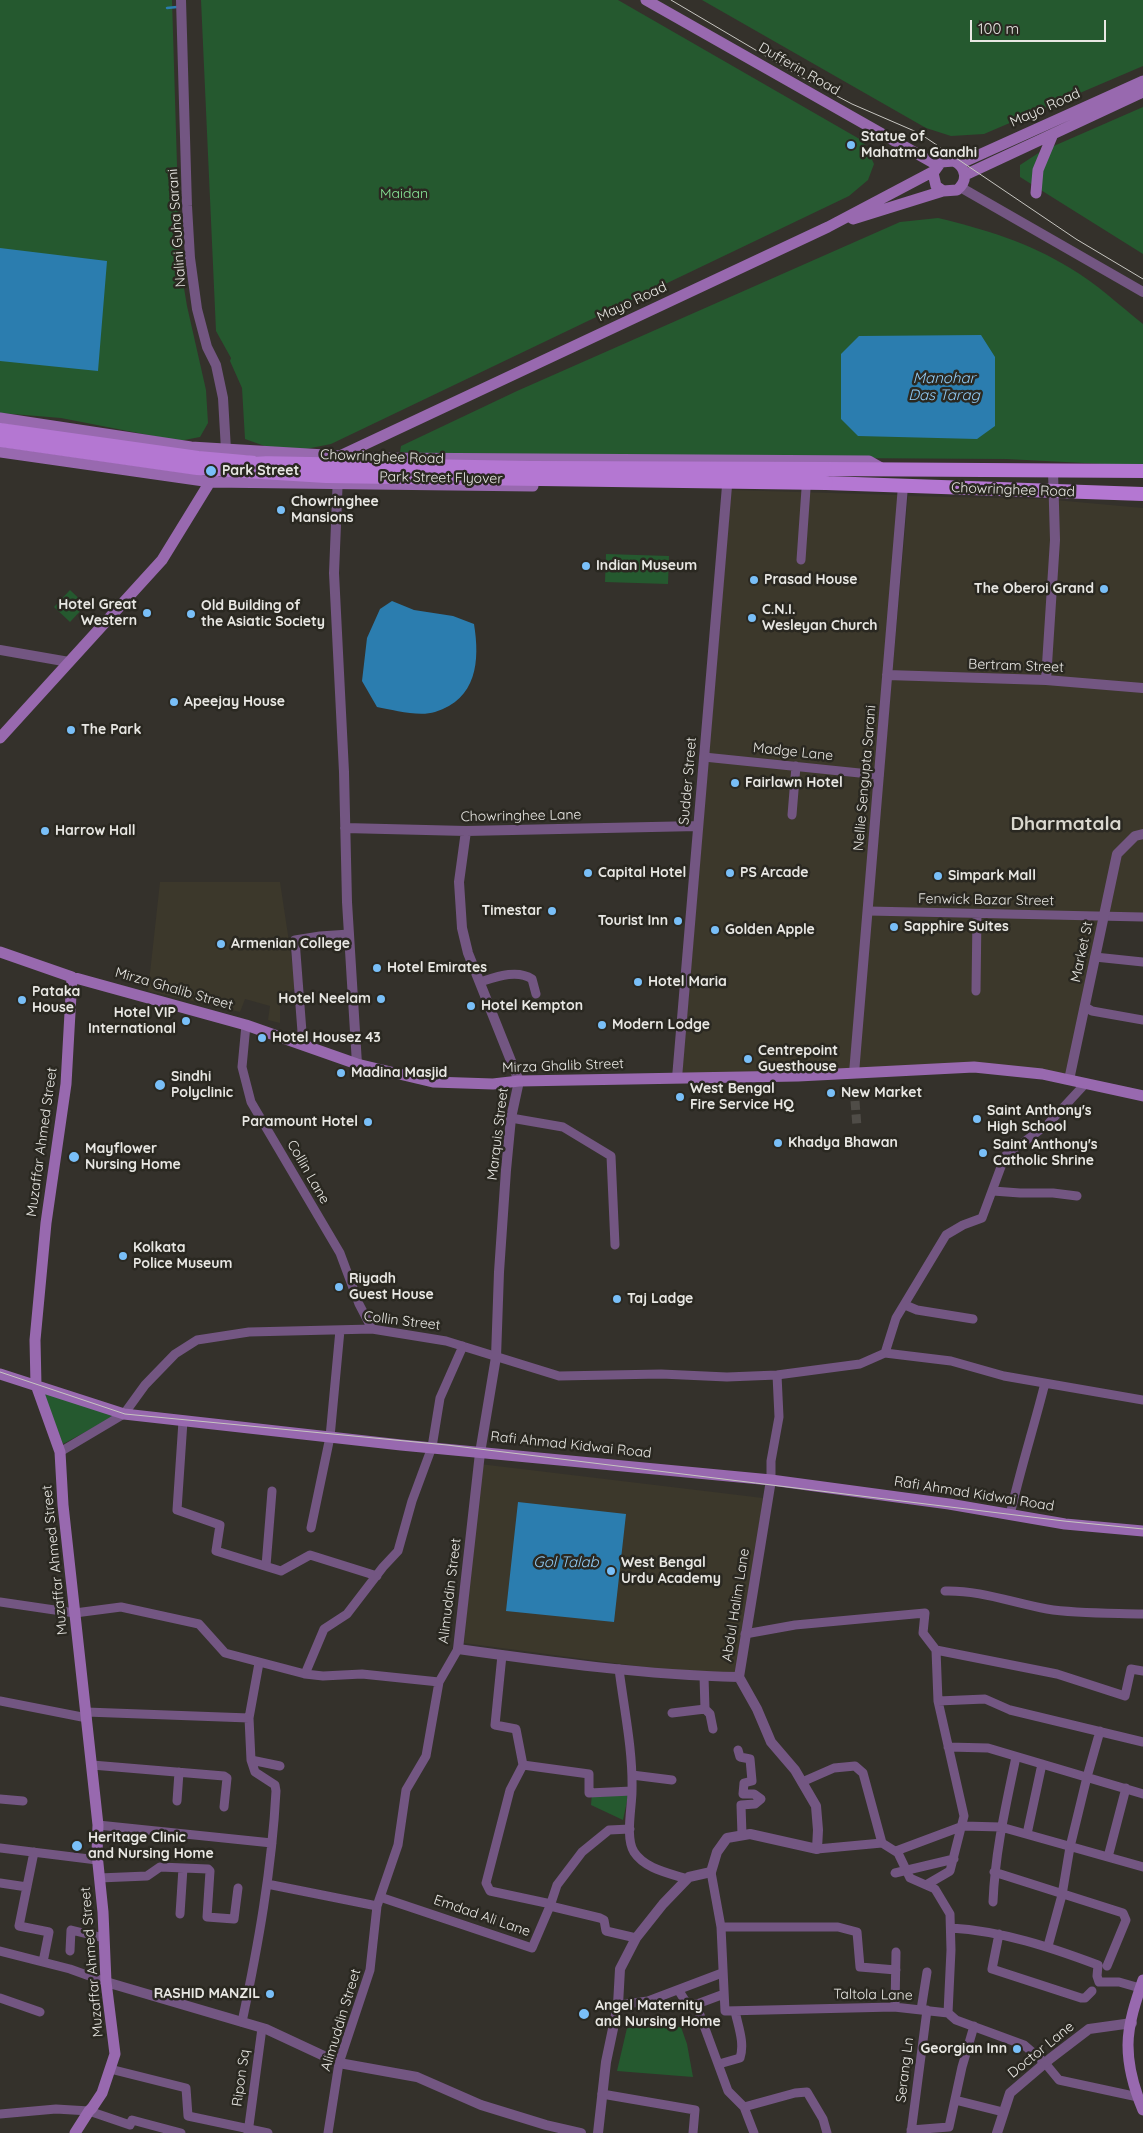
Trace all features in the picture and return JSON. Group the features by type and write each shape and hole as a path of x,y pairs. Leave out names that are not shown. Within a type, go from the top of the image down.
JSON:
{"main road":[{"name":"Dufferin Road","path":"646,0 936,168"},
{"name":"Mayo Road","path":"959,164 981,152 1143,81"},
{"name":"Mayo Road","path":"965,175 1143,92"},
{"path":"1036,193 1038,170 1052,134"},
{"path":"828,227 943,191 952,192 960,188 965,175 959,164 950,160 936,168 934,182 943,191"},
{"name":"Mayo Road","path":"340,456 828,227 936,168"},
{"name":"Chowringhee Road","path":"0,418 191,447 374,458 868,461 883,469 1143,471"},
{"name":"Park Street Flyover","path":"0,430 198,458 255,463 825,476 884,485"},
{"name":"Park Street Flyover","path":"0,440 197,468 254,473 345,476 825,476 883,469"},
{"path":"0,738 162,560 211,482 226,450"},
{"name":"Chowringhee Road","path":"0,452 211,482 336,485 727,486 870,490 884,485 1055,493 1143,494"},
{"name":"Mirza Ghalib Street","path":"0,952 72,977 246,1025 358,1064 433,1082 493,1084 519,1081 854,1073 974,1068 1042,1074 1143,1096"},
{"name":"Muzaffar Ahmed Street","path":"72,977 66,1084 46,1222 36,1340 36,1385 60,1452 63,1505 98,1825 97,1860 106,1982 116,2054 102,2093 88,2111 75,2133"},
{"name":"Rafi Ahmad Kidwai Road","path":"0,1374 124,1414 330,1437 771,1480 949,1504 1065,1524 1143,1531"},
{"path":"1142,1984 1128,2045 1143,2110"}],"street":[{"name":"Nalini Guha Sarani","path":"181,0 190,258 197,309 208,347 216,365 223,398 226,450"},
{"path":"960,188 1143,292"},
{"path":"340,456 336,485 334,573 344,772 349,934 358,1064"},
{"path":"1046,680 1055,540 1053,471"},
{"name":"Sudder Street","path":"677,1078 727,486"},
{"name":"Nellie Sengupta Sarani","path":"854,1073 904,486"},
{"path":"801,560 806,489"},
{"path":"0,650 69,662"},
{"name":"Bertram Street","path":"887,675 1046,680 1143,688"},
{"name":"Madge Lane","path":"704,757 879,775"},
{"path":"792,814 796,766"},
{"name":"Chowringhee Lane","path":"345,828 466,831 698,826"},
{"name":"Marquis Street","path":"466,831 459,882 462,928 468,952 519,1081 511,1118 499,1272 496,1356 481,1451"},
{"name":"Market St","path":"1069,1080 1117,854 1139,835"},
{"name":"Fenwick Bazar Street","path":"868,911 1143,917"},
{"path":"976,992 978,914"},
{"path":"303,1045 295,940 349,934"},
{"path":"1095,957 1143,962"},
{"path":"480,982 501,976 524,974 532,979 536,994"},
{"path":"1084,1007 1143,1020"},
{"name":"Collin Lane","path":"246,1025 242,1067 251,1102 340,1253 359,1304 372,1329"},
{"path":"1085,1084 1048,1124 1005,1156 982,1218 963,1225 946,1235 896,1318 885,1353 951,1361 1004,1376 1143,1400"},
{"path":"511,1118 563,1127 611,1156 615,1245"},
{"path":"993,1191 1053,1193 1077,1196"},
{"path":"905,1305 917,1310 973,1319"},
{"name":"Collin Street","path":"60,1452 124,1414 151,1379 175,1354 197,1340 249,1332 372,1329 446,1340 560,1376 661,1374 727,1378 777,1375 860,1364 885,1353"},
{"path":"311,1528 330,1437 340,1330"},
{"path":"305,1674 324,1630 347,1614 383,1567 398,1551 412,1501 432,1447 440,1398 462,1346"},
{"path":"771,1480 771,1461 779,1417 777,1375"},
{"path":"1010,1515 1045,1383"},
{"path":"183,1421 177,1510 220,1524 216,1551 280,1570 310,1555 377,1576"},
{"name":"Alimuddin Street","path":"328,2133 340,2063 370,1970 378,1901 398,1845 406,1790 426,1756 439,1682 458,1649 481,1451"},
{"name":"Abdul Halim Lane","path":"771,1480 744,1634 739,1677 757,1708 772,1742 795,1770 816,1806 817,1849"},
{"path":"266,1566 272,1491"},
{"path":"945,1592 963,1591 1059,1611 1143,1614"},
{"path":"0,1602 43,1610 75,1613 121,1607 199,1624 225,1653 305,1674 323,1676 362,1674 439,1682"},
{"path":"744,1634 795,1625 925,1614 924,1633 936,1650 938,1701 964,1816 950,1871 926,1885"},
{"path":"458,1649 619,1669 739,1677"},
{"path":"936,1650 1057,1674 1125,1696 1131,1669 1143,1671"},
{"path":"502,1655 495,1725 516,1729 523,1765 510,1790 486,1883 490,1891 600,1918 604,1920 606,1931 636,1938"},
{"path":"242,2022 258,1947 272,1843 276,1791 275,1785 255,1772 251,1760 249,1718 259,1663"},
{"path":"619,1669 631,1753 630,1829 633,1851 647,1866 687,1879"},
{"path":"704,1676 705,1709 710,1714 713,1729"},
{"path":"938,1701 985,1699 1010,1710 1143,1742"},
{"path":"0,1701 87,1715 249,1718"},
{"path":"672,1713 705,1709"},
{"path":"1048,1946 1062,1895 1070,1847 1100,1731"},
{"path":"948,1747 988,1748 1143,1794"},
{"path":"738,1750 740,1757 750,1759 752,1781 744,1783 743,1794 754,1794 761,1799 755,1804 741,1805 742,1835"},
{"path":"993,1902 994,1872 1001,1827 1016,1757"},
{"path":"251,1760 280,1766"},
{"path":"1027,1834 1042,1764"},
{"path":"92,1765 225,1776 224,1806"},
{"path":"523,1765 589,1774 590,1793 632,1791"},
{"path":"802,1782 834,1768 855,1766 863,1773 882,1843"},
{"path":"176,1802 179,1772"},
{"path":"632,1775 672,1780"},
{"path":"1108,1857 1126,1788"},
{"path":"0,1799 24,1801"},
{"path":"98,1825 272,1843"},
{"path":"896,1852 963,1826 1001,1827 1143,1867"},
{"name":"Emdad Ali Lane","path":"378,1901 532,1948 557,1886 582,1852 609,1830 630,1829"},
{"path":"719,2064 740,2058 742,2052 742,2042 735,2011 724,2011 721,1927 711,1872 717,1852 727,1838 750,1834 817,1849 882,1843 896,1852 910,1878 935,1889 950,1914 948,2013"},
{"path":"0,1848 97,1860"},
{"path":"34,1852 19,1926 49,1932 42,1962"},
{"path":"895,1873 954,1859"},
{"path":"99,1878 147,1876 158,1867 210,1871 207,1917 234,1919 238,1888"},
{"path":"180,1914 183,1868"},
{"path":"598,2133 606,2062 618,2005 620,1969 636,1938 663,1904 687,1879 711,1872"},
{"path":"994,1872 1123,1913 1126,1920 1107,1966"},
{"path":"0,1883 27,1887"},
{"path":"267,1884 378,1901"},
{"path":"721,1927 838,1927 857,1932 860,1967 896,1970"},
{"path":"951,1928 980,1930 1048,1946 1098,1964 1097,1976 1100,1982 1142,1984"},
{"path":"70,1951 71,1930 104,1938"},
{"path":"999,1934 992,1969 1081,1998 1085,1998 1092,1991"},
{"path":"0,1951 70,1969 106,1982 262,2028 340,2063 417,2077 481,2105 546,2125 581,2133"},
{"path":"895,2007 896,1952"},
{"name":"Serang Ln","path":"911,2132 927,1972"},
{"path":"618,2005 642,2003 722,1973"},
{"path":"679,1990 689,2007 724,1994"},
{"path":"0,1998 40,2012"},
{"path":"696,2004 728,2091 744,2107 754,2133"},
{"name":"Taltola Lane","path":"735,2011 895,2007 948,2013 956,2020 1024,2045 1059,2080 1140,2097"},
{"name":"Doctor Lane","path":"997,2133 1010,2093 1045,2064 1089,2029 1132,2023"},
{"path":"911,2132 949,2127 974,2026"},
{"name":"Ripon Sq","path":"248,2131 262,2028"},
{"path":"110,2069 186,2088 188,2116 231,2129 268,2133"},
{"path":"744,2107 795,2093 807,2092 823,2119 827,2133"},
{"path":"602,2094 695,2110 693,2133"},
{"path":"955,2100 1003,2112"},
{"path":"0,2114 56,2109 88,2111 130,2125 132,2120 181,2133"}],"shaded area":[{"path":"731,490 899,495 850,1069 682,1074"},
{"path":"908,496 1044,499 1143,508 1143,918 1102,914 1066,1078 1039,1070 857,1071"},
{"name":"Armenian College","path":"160,882 280,882 296,988 280,998 280,1023 268,1020 270,1006 245,999 240,1012 148,991"},
{"name":"West Bengal Urdu Academy","path":"480,1464 763,1498 737,1673 659,1669 464,1643"}],"green space":[{"path":"0,0 172,0 180,264 187,306 206,390 208,423 200,437 179,441 61,418 0,413"},
{"name":"Maidan","path":"201,0 618,0 863,141 874,164 868,180 849,196 331,444 306,449 273,449 245,439 242,388 230,361 231,358 216,331"},
{"path":"702,0 1143,0 1143,66 984,134 951,136 926,128"},
{"path":"1143,107 1143,254 1020,177 1020,165 1040,152"},
{"path":"938,218 1006,238 1055,259 1089,280 1143,324 1143,466 1006,459 502,456 400,452 401,446 517,391 900,222"},
{"path":"606,554 669,556 668,584 605,582"},
{"path":"70,590 86,605 70,622 54,607"},
{"path":"42,1390 115,1416 63,1444"},
{"path":"629,1792 623,1820 591,1805 592,1793"},
{"path":"681,2027 687,2044 693,2077 617,2071 627,2028"}],"water":[{"path":"0,248 107,261 98,371 0,361"},
{"name":"Manohar Das Tarag","path":"981,335 995,357 995,426 977,439 858,436 841,419 841,354 859,336"},
{"path":"392,601 414,610 453,616 474,624 476,652 472,677 460,698 449,706 435,712 421,714 377,707 362,681 367,638 380,609"},
{"name":"Gol Talab","path":"518,1502 626,1514 614,1622 506,1611"}],"waterway":[{"path":"167,8 177,7"}],"tunnel":[{"path":"855,1101 857,1127"}],"tram line":[{"path":"671,0 803,78 852,104 919,133 1076,239 1143,279"},
{"path":"0,1372 125,1414 447,1445 1064,1521 1143,1529"}],"place":[{"name":"Statue of Mahatma Gandhi","path":"851,145"},
{"name":"Park Street","path":"211,471"},
{"name":"Chowringhee Mansions","path":"281,510"},
{"name":"Indian Museum","path":"586,566"},
{"name":"Prasad House","path":"754,580"},
{"name":"The Oberoi Grand","path":"1104,589"},
{"name":"Hotel Great Western","path":"147,613"},
{"name":"Old Building of the Asiatic Society","path":"191,614"},
{"name":"C.N.I. Wesleyan Church","path":"752,618"},
{"name":"Apeejay House","path":"174,702"},
{"name":"The Park","path":"71,730"},
{"name":"Fairlawn Hotel","path":"735,783"},
{"name":"Harrow Hall","path":"45,831"},
{"name":"Capital Hotel","path":"588,873"},
{"name":"PS Arcade","path":"730,873"},
{"name":"Simpark Mall","path":"938,876"},
{"name":"Timestar","path":"552,911"},
{"name":"Tourist Inn","path":"678,921"},
{"name":"Sapphire Suites","path":"894,927"},
{"name":"Golden Apple","path":"715,930"},
{"name":"Armenian College","path":"221,944"},
{"name":"Hotel Emirates","path":"377,968"},
{"name":"Hotel Maria","path":"638,982"},
{"name":"Hotel Neelam","path":"381,999"},
{"name":"Pataka House","path":"22,1000"},
{"name":"Hotel Kempton","path":"471,1006"},
{"name":"Hotel VIP International","path":"186,1021"},
{"name":"Modern Lodge","path":"602,1025"},
{"name":"Hotel Housez 43","path":"262,1038"},
{"name":"Centrepoint Guesthouse","path":"748,1059"},
{"name":"Madina Masjid","path":"341,1073"},
{"name":"Sindhi Polyclinic","path":"160,1085"},
{"name":"New Market","path":"831,1093"},
{"name":"West Bengal Fire Service HQ","path":"680,1097"},
{"name":"Saint Anthony's High School","path":"977,1119"},
{"name":"Paramount Hotel","path":"368,1122"},
{"name":"Khadya Bhawan","path":"778,1143"},
{"name":"Saint Anthony's Catholic Shrine","path":"983,1153"},
{"name":"Mayflower Nursing Home","path":"74,1157"},
{"name":"Kolkata Police Museum","path":"123,1256"},
{"name":"Riyadh Guest House","path":"339,1287"},
{"name":"Taj Ladge","path":"617,1299"},
{"name":"West Bengal Urdu Academy","path":"611,1571"},
{"name":"Heritage Clinic and Nursing Home","path":"77,1846"},
{"name":"RASHID MANZIL","path":"270,1994"},
{"name":"Angel Maternity and Nursing Home","path":"584,2014"},
{"name":"Georgian Inn","path":"1017,2049"}],"district":[{"name":"Dharmatala","path":"1066,824"}]}
